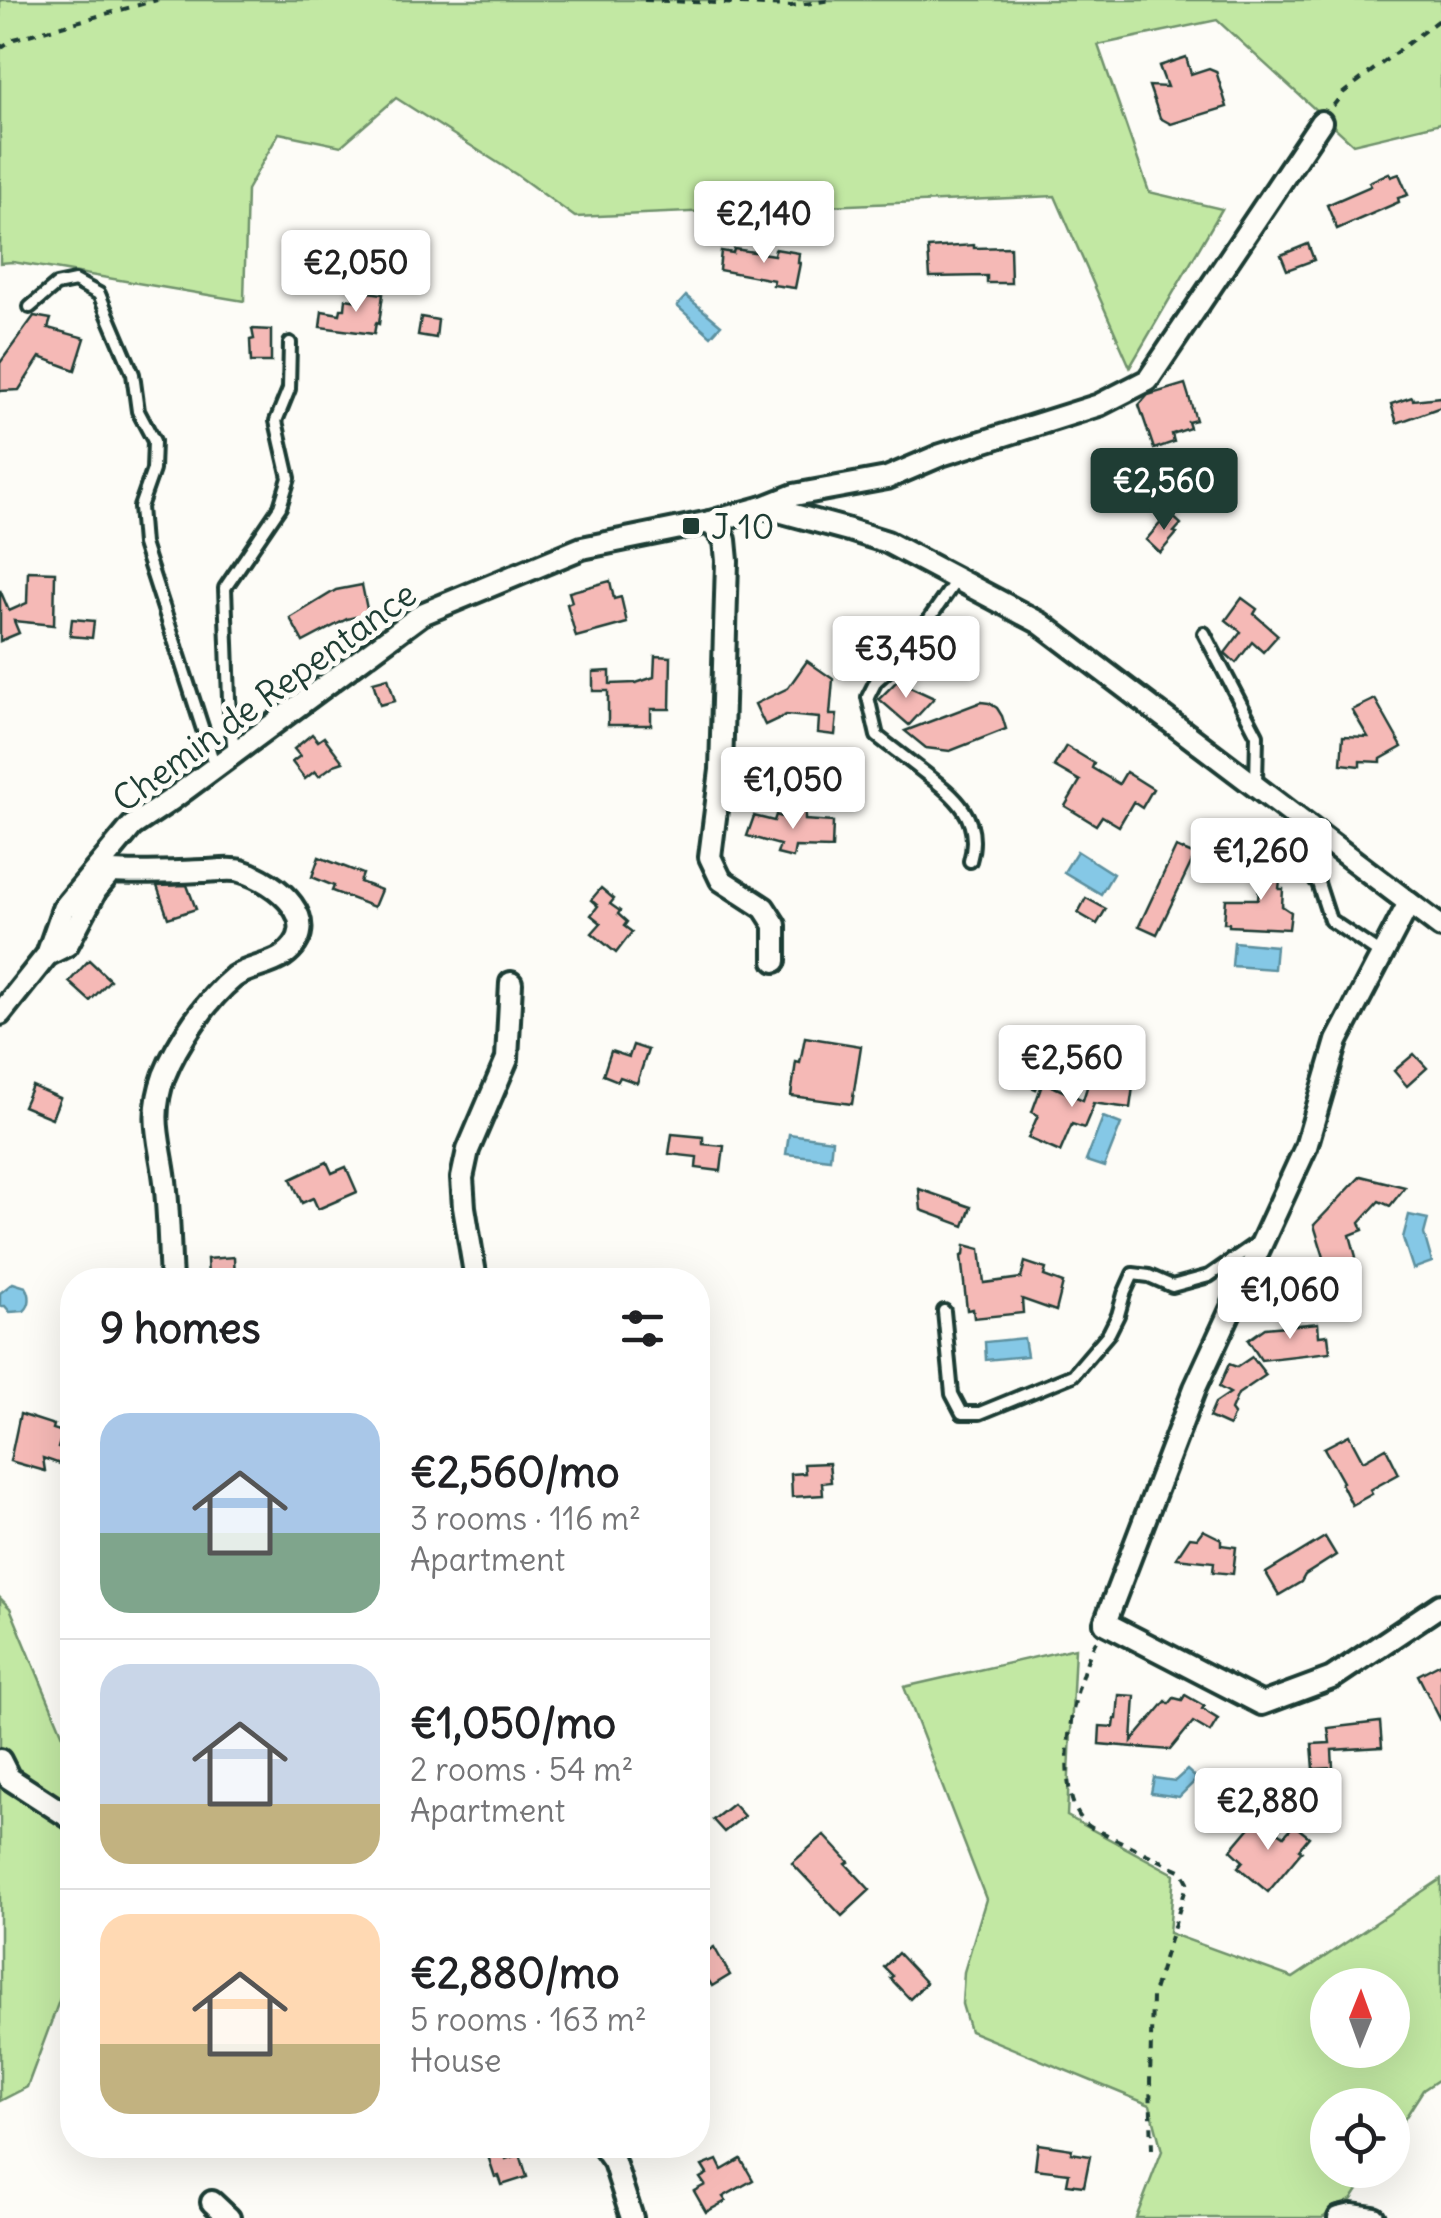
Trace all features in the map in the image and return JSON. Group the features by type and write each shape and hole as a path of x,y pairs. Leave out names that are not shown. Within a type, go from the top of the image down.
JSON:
{"street":[{"name":"Chemin de Repentance","path":"0,1014 46,955 63,909 132,826 422,614 582,548 710,522 764,508 794,495 887,478 941,454 1098,405 1148,380 1321,122"},
{"path":"764,508 888,542 1040,624 1441,927"},
{"path":"710,522 725,540 728,561 722,770 710,857 721,880 764,908 775,925 775,961"},
{"path":"46,955 67,945 96,890 112,872 238,870 276,888 291,902 300,919 302,930 282,957 237,974 216,996 182,1043 163,1079 154,1110 166,1182 170,1268"},
{"path":"1409,902 1337,1042 1306,1147 1194,1388 1105,1623 1262,1704 1332,1678 1441,1606"},
{"path":"474,1268 462,1178 468,1150 507,1059 511,983"},
{"path":"0,1760 9,1778 60,1811"},
{"path":"611,2158 632,2218"},
{"path":"212,2202 229,2218"},
{"path":"1339,2218 1374,2218"}],"lane":[{"path":"30,308 56,285 74,280 99,294 134,374 138,411 154,441 153,470 140,507 143,544 215,768"},
{"path":"234,754 228,700 225,588 280,506 289,478 276,421 289,388 290,342"},
{"path":"957,578 902,658 876,681 868,697 877,736 956,798 968,815 974,846 970,861"},
{"path":"1204,633 1257,735 1256,787"},
{"path":"1216,872 1250,848 1292,856 1318,883 1330,920 1382,955"},
{"path":"944,1311 952,1394 962,1413 980,1413 1074,1374 1109,1333 1133,1274 1172,1286 1209,1276 1264,1239"}],"path":[{"path":"0,48 14,40 157,0"},
{"path":"644,0 792,6 831,0"},
{"path":"1321,122 1343,93 1441,18"},
{"path":"1105,1623 1084,1668 1066,1749 1075,1808 1085,1824 1182,1871 1188,1882 1152,1997 1152,2149"}],"green space":[{"path":"0,0 1441,0 1441,123 1353,144 1217,20 1098,45 1149,192 1222,209 1130,367 1055,196 575,217 396,98 341,146 279,133 247,190 244,301 0,263"},
{"path":"0,1598 10,1608 60,1728 60,1998 27,2087 0,2101"},
{"path":"1075,1648 1067,1816 1174,1874 1169,1933 1293,1978 1441,1879 1441,2078 1423,2090 1410,2110 1410,2088 1310,2088 1310,2188 1359,2188 1352,2199 1322,2218 1136,2218 1162,2151 1150,2105 970,2031 962,2004 964,1972 986,1899 904,1687"}],"water":[{"path":"686,296 721,325 711,336 677,306"},
{"path":"1077,851 1113,874 1101,894 1064,872"},
{"path":"1234,942 1276,946 1274,969 1232,966"},
{"path":"1103,1117 1121,1124 1104,1167 1086,1161"},
{"path":"789,1134 832,1140 830,1159 786,1154"},
{"path":"1409,1215 1428,1219 1424,1234 1432,1262 1413,1269 1403,1238"},
{"path":"13,1283 28,1290 29,1303 24,1311 10,1312 0,1306 0,1293"},
{"path":"1024,1338 1027,1356 986,1360 985,1342"},
{"path":"1187,1770 1197,1779 1179,1797 1151,1793 1154,1778 1175,1781"}],"building":[{"path":"1186,57 1191,74 1209,68 1216,71 1227,107 1171,124 1160,118 1149,86 1167,87 1159,66"},
{"path":"1389,173 1391,177 1399,174 1408,195 1337,229 1327,205 1371,186 1369,182"},
{"path":"1308,244 1314,260 1287,270 1281,255"},
{"path":"1010,247 1011,283 987,283 987,276 930,277 928,248"},
{"path":"734,249 774,255 775,249 799,253 795,288 719,270 721,251 733,253"},
{"path":"360,291 383,294 374,334 320,327 322,311 340,314 346,299 358,301"},
{"path":"34,316 51,319 48,328 85,338 75,370 40,357 19,390 0,391 0,363"},
{"path":"421,317 438,320 436,338 418,335"},
{"path":"252,329 271,330 271,362 251,362"},
{"path":"1185,384 1196,420 1188,422 1190,428 1172,434 1174,442 1154,449 1139,405 1148,395"},
{"path":"1412,397 1441,397 1441,407 1397,423 1391,404"},
{"path":"1169,513 1181,524 1160,553 1146,540"},
{"path":"28,571 55,572 54,625 14,621 19,633 0,641 0,590 9,611 27,603"},
{"path":"610,581 614,599 621,597 627,623 576,637 567,604 572,602 569,592"},
{"path":"362,585 368,614 347,619 303,642 290,618 336,590"},
{"path":"1242,598 1257,609 1254,614 1278,635 1263,652 1252,642 1236,663 1225,653 1241,632 1226,620"},
{"path":"72,619 94,621 92,638 70,636"},
{"path":"655,656 671,657 670,709 651,709 651,725 608,725 608,691 593,691 593,672 610,671 610,684 636,683 654,677"},
{"path":"807,661 833,679 830,715 837,715 835,735 818,733 819,718 786,715 765,725 755,704 788,688"},
{"path":"388,678 395,701 380,705 373,682"},
{"path":"897,681 934,698 909,725 879,699"},
{"path":"1375,699 1402,747 1381,762 1341,764 1343,736 1368,737 1352,710"},
{"path":"981,702 997,708 1006,729 950,751 926,748 905,731"},
{"path":"312,734 318,741 324,737 343,762 319,776 315,771 305,779 292,762 300,756 294,749"},
{"path":"1066,746 1119,784 1126,772 1153,789 1142,808 1133,802 1119,826 1102,816 1096,825 1065,806 1080,781 1054,766"},
{"path":"783,811 805,811 805,820 833,822 832,848 795,847 793,858 777,854 780,845 747,836 754,816 774,821 776,815 782,817"},
{"path":"1176,847 1195,855 1157,934 1139,926"},
{"path":"319,857 363,874 360,882 381,890 374,907 332,891 334,886 312,877"},
{"path":"1261,861 1282,863 1279,889 1283,889 1282,906 1291,912 1289,929 1224,923 1226,899 1258,899"},
{"path":"187,885 196,909 168,918 157,886"},
{"path":"601,888 614,899 610,904 620,911 618,914 627,922 624,926 632,932 616,953 592,933 601,923 591,915 598,906 591,900"},
{"path":"1086,898 1106,909 1097,924 1078,913"},
{"path":"89,960 110,980 90,1001 69,982"},
{"path":"805,1037 861,1046 852,1104 791,1096"},
{"path":"633,1045 648,1050 637,1083 603,1075 611,1051 629,1057"},
{"path":"1414,1054 1427,1068 1407,1086 1394,1071"},
{"path":"1017,1062 1043,1073 1036,1089 1010,1078"},
{"path":"1089,1081 1133,1087 1130,1108 1092,1103 1084,1128 1072,1124 1060,1152 1028,1138 1038,1115 1032,1112 1043,1082 1083,1100"},
{"path":"32,1086 60,1098 52,1118 23,1106"},
{"path":"672,1134 703,1137 703,1144 724,1146 721,1171 696,1168 697,1157 669,1154"},
{"path":"327,1162 332,1173 346,1167 357,1192 318,1209 313,1198 302,1203 291,1179"},
{"path":"1361,1176 1405,1187 1390,1206 1379,1201 1360,1222 1363,1230 1350,1235 1356,1257 1332,1283 1314,1225"},
{"path":"919,1189 971,1207 964,1226 921,1210"},
{"path":"965,1245 980,1249 984,1283 1021,1278 1025,1262 1046,1269 1044,1276 1063,1283 1056,1311 1022,1299 1023,1313 974,1318 973,1309 967,1310 961,1256"},
{"path":"234,1257 234,1268 208,1268 207,1259"},
{"path":"1318,1323 1319,1336 1328,1335 1330,1352 1261,1360 1248,1340 1265,1328"},
{"path":"1252,1357 1266,1375 1238,1394 1229,1426 1209,1417 1215,1403 1230,1393 1219,1387 1229,1364 1237,1367"},
{"path":"20,1414 54,1425 53,1429 60,1431 60,1464 43,1458 45,1471 10,1461"},
{"path":"1349,1435 1363,1461 1386,1448 1399,1474 1352,1505 1324,1448"},
{"path":"829,1463 831,1482 822,1483 823,1495 792,1497 791,1474 805,1473 804,1464"},
{"path":"1203,1530 1221,1539 1221,1545 1236,1547 1233,1574 1213,1572 1214,1562 1176,1558 1190,1537 1197,1538"},
{"path":"1325,1537 1336,1555 1279,1595 1266,1573"},
{"path":"1441,1663 1441,1721 1418,1675"},
{"path":"1119,1695 1135,1696 1132,1741 1166,1701 1169,1704 1174,1698 1182,1700 1185,1695 1218,1719 1210,1732 1193,1722 1170,1750 1099,1744 1100,1726 1114,1727"},
{"path":"1380,1722 1382,1747 1332,1750 1333,1768 1314,1769 1312,1744 1330,1743 1328,1728"},
{"path":"733,1804 744,1816 724,1832 713,1820"},
{"path":"1258,1818 1284,1836 1294,1825 1309,1837 1268,1892 1238,1867 1243,1861 1231,1850"},
{"path":"824,1835 870,1890 842,1916 792,1863"},
{"path":"714,1947 730,1975 712,1986 710,1983 710,1950"},
{"path":"898,1953 926,1983 910,1999 884,1967"},
{"path":"1038,2144 1090,2156 1084,2186 1067,2184 1069,2173 1035,2169"},
{"path":"489,2158 521,2158 527,2177 502,2185 499,2176 495,2177"},
{"path":"741,2159 753,2180 706,2212 694,2191 705,2185 700,2178 707,2174 702,2166 717,2160 722,2170"}],"place":[{"name":"J 10","path":"691,526"}]}
